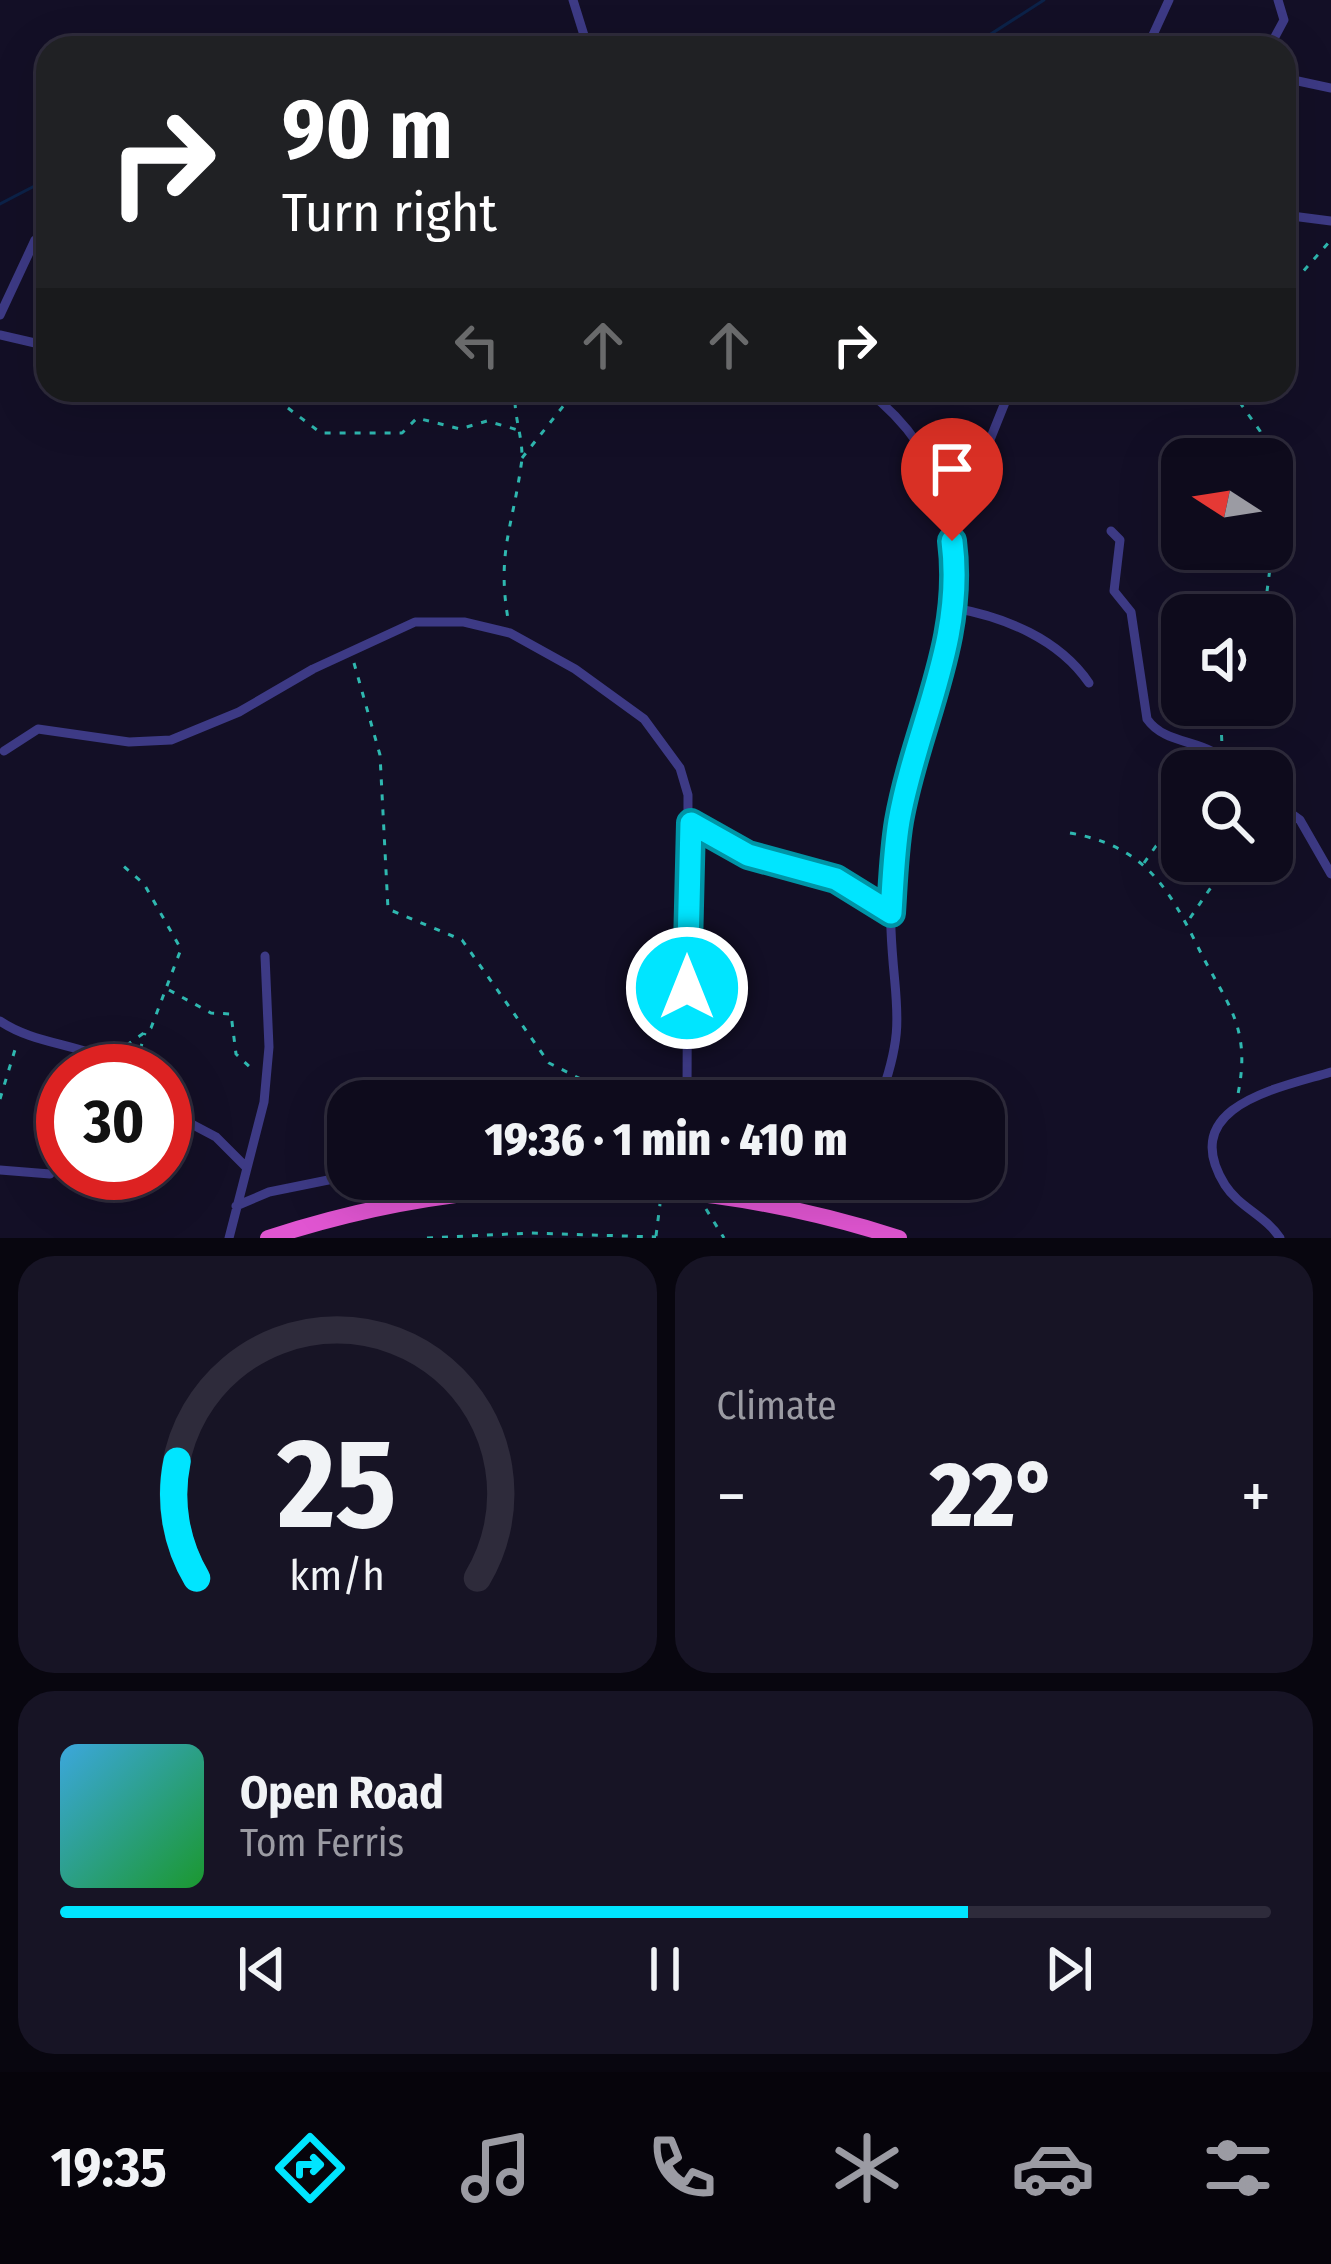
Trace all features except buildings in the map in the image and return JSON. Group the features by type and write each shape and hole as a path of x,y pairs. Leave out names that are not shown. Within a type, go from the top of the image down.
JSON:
{"highway":[{"path":"268,1238 426,1200"},
{"path":"758,1200 899,1238"}],"street":[{"path":"573,0 584,36"},
{"path":"1152,36 1168,0"},
{"path":"1272,36 1284,20 1278,0"},
{"path":"1296,80 1331,88"},
{"path":"1296,217 1331,221"},
{"path":"0,315 35,240"},
{"path":"0,335 36,343"},
{"path":"879,402 916,436 940,479 951,516 954,608 936,695 899,820 891,913 901,1025 885,1080"},
{"path":"951,516 969,492 1005,402"},
{"path":"1111,531 1120,540 1114,591 1131,612 1147,718 1156,732 1212,750"},
{"path":"954,608 992,616 1057,647 1090,683"},
{"path":"4,751 38,729 130,742 171,740 239,712 351,650 415,622 464,622 510,633 575,669 644,719 680,768 691,823 688,1080"},
{"path":"1293,815 1300,820 1318,861 1331,874"},
{"path":"691,823 748,855 836,879 891,913"},
{"path":"229,1238 260,1126 265,1079 265,956"},
{"path":"0,1021 60,1044"},
{"path":"1280,1238 1235,1197 1218,1170 1213,1153 1216,1133 1237,1101 1331,1072"},
{"path":"192,1125 215,1137 246,1167"},
{"path":"0,1170 36,1173"},
{"path":"236,1206 269,1192 327,1180"},
{"path":"775,1204 782,1200"}],"path":[{"path":"1296,279 1331,240"},
{"path":"280,402 321,433 402,433 417,418 460,429 487,421 518,430"},
{"path":"510,633 500,564 522,458 515,402"},
{"path":"522,458 566,402"},
{"path":"1239,402 1259,431 1281,482 1267,594"},
{"path":"351,650 380,754 388,909 462,940 549,1063 583,1080"},
{"path":"1070,833 1105,842 1168,886 1241,1025 1243,1068 1237,1101"},
{"path":"1143,865 1161,843"},
{"path":"120,863 144,884 180,943 168,990 141,1044"},
{"path":"1187,921 1214,882"},
{"path":"168,990 211,1013 231,1014 236,1054 265,1079"},
{"path":"0,1099 20,1031"},
{"path":"130,1044 145,1033"},
{"path":"427,1238 530,1233 655,1238 661,1200"},
{"path":"703,1200 724,1238"}],"waterway":[{"path":"988,36 1044,0"},
{"path":"0,204 36,185"}],"route":[{"path":"687,988 691,823 748,855 836,879 891,913 899,820 947,652 956,572 952,541"}]}
